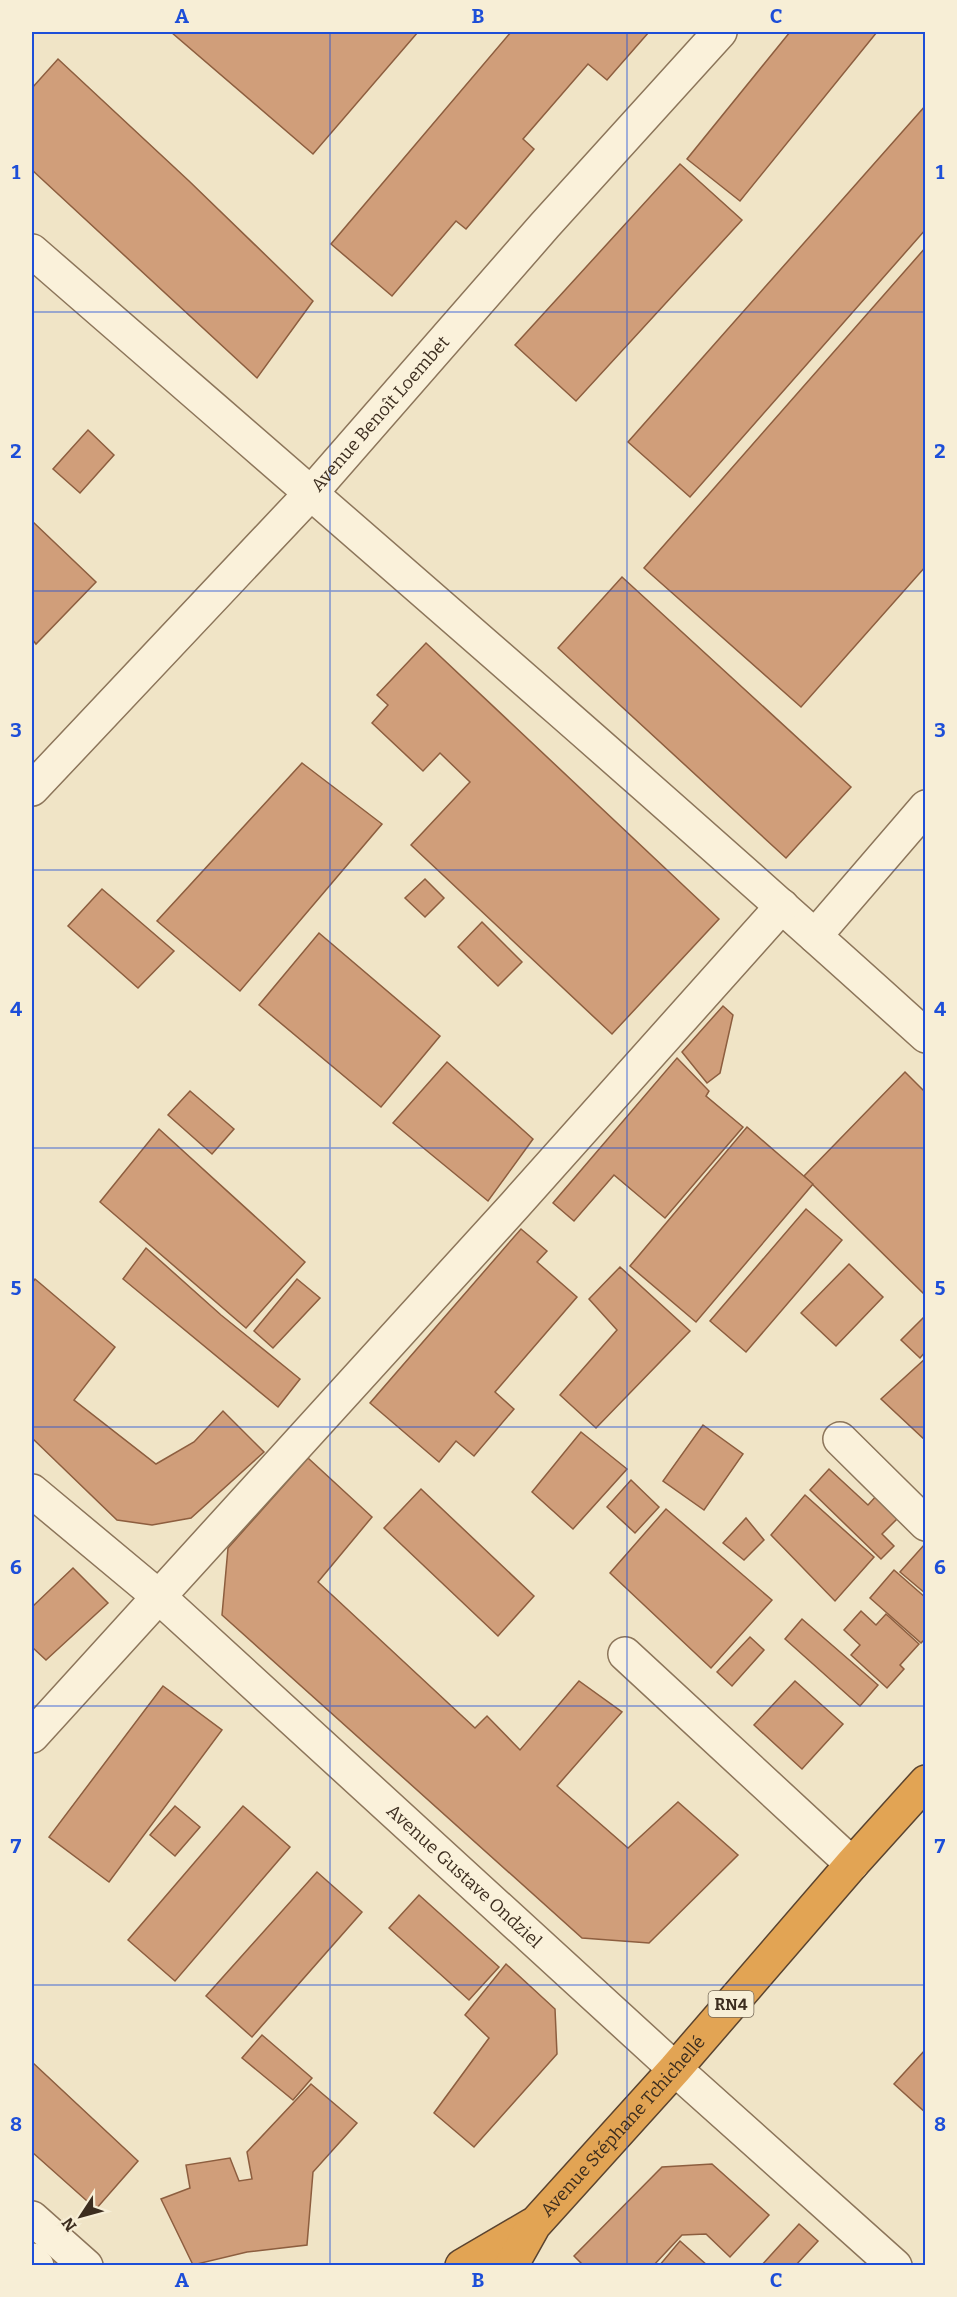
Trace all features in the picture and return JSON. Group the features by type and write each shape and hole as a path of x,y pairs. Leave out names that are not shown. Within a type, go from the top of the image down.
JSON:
{"highway":[{"name":"Avenue Stéphane Tchichellé","path":"511,2265 534,2225 675,2069 926,1782"},
{"name":"Avenue Stéphane Tchichellé","path":"462,2265 534,2225"}],"street":[{"name":"Avenue Benoît Loembet","path":"32,789 311,493 545,225 720,32"},
{"path":"32,251 782,906 926,1036"},
{"path":"815,936 926,807"},
{"path":"32,1736 523,1196 782,906"},
{"path":"840,1438 926,1524"},
{"name":"Avenue Gustave Ondziel","path":"32,1491 158,1596 675,2069 895,2265"},
{"path":"625,1654 852,1864"},
{"path":"32,2218 86,2265"},
{"path":"32,2260 37,2265"}],"building":[{"path":"171,32 418,32 313,154"},
{"path":"511,32 649,32 607,80 588,64 523,139 534,149 466,229 456,221 392,296 331,244"},
{"path":"790,32 877,32 740,201 687,159"},
{"path":"58,59 313,301 257,378 32,170 32,88"},
{"path":"926,105 926,229 690,497 628,442"},
{"path":"680,164 742,220 576,401 515,345"},
{"path":"926,247 926,566 801,707 644,568"},
{"path":"88,430 114,455 80,493 53,469"},
{"path":"32,521 96,582 36,644 32,639"},
{"path":"622,577 851,787 786,858 558,648"},
{"path":"426,643 719,919 612,1034 411,845 470,782 440,753 423,771 372,723 388,705 377,695"},
{"path":"302,763 382,824 240,991 157,921"},
{"path":"425,879 444,898 425,917 405,898"},
{"path":"102,889 174,951 138,988 68,926"},
{"path":"482,922 522,962 498,986 458,947"},
{"path":"319,933 440,1036 381,1107 259,1005"},
{"path":"723,1006 733,1015 720,1073 707,1083 682,1052"},
{"path":"677,1058 709,1091 706,1096 743,1127 665,1218 614,1175 574,1221 553,1203"},
{"path":"447,1062 533,1139 488,1201 393,1123"},
{"path":"905,1072 926,1093 926,1296 804,1176"},
{"path":"190,1091 234,1129 212,1154 168,1115"},
{"path":"747,1127 813,1184 696,1322 630,1266"},
{"path":"159,1129 305,1262 246,1328 100,1202"},
{"path":"806,1209 842,1240 746,1352 710,1321"},
{"path":"521,1229 547,1251 537,1262 577,1297 495,1392 514,1409 474,1456 456,1441 439,1462 370,1403"},
{"path":"146,1248 221,1315 300,1379 278,1407 123,1279"},
{"path":"849,1264 883,1297 836,1346 801,1313"},
{"path":"620,1267 690,1331 596,1428 560,1395 617,1330 589,1299"},
{"path":"35,1279 115,1347 74,1400 156,1464 194,1442 223,1411 264,1452 191,1518 152,1525 117,1520 32,1438 32,1283"},
{"path":"297,1279 320,1298 273,1348 254,1331"},
{"path":"926,1315 926,1351 920,1358 901,1340"},
{"path":"926,1358 926,1441 881,1399"},
{"path":"703,1425 743,1454 704,1510 663,1481"},
{"path":"581,1432 627,1469 573,1529 532,1492"},
{"path":"308,1458 372,1517 318,1582 475,1728 487,1716 520,1750 579,1681 622,1712 557,1786 628,1848 678,1802 738,1855 649,1943 582,1938 222,1615 228,1548"},
{"path":"829,1469 868,1505 878,1494 900,1516 882,1534 894,1546 881,1559 810,1490"},
{"path":"631,1480 659,1507 635,1533 607,1507"},
{"path":"421,1489 534,1596 498,1636 384,1528"},
{"path":"805,1495 874,1557 835,1601 771,1535"},
{"path":"666,1509 772,1600 711,1668 610,1573"},
{"path":"746,1518 764,1540 744,1560 723,1543"},
{"path":"924,1545 926,1547 926,1594 900,1572"},
{"path":"73,1568 108,1603 46,1660 32,1647 32,1607"},
{"path":"894,1570 926,1598 926,1638 921,1643 870,1598"},
{"path":"861,1611 876,1625 886,1614 919,1644 900,1665 904,1669 887,1688 851,1655 860,1645 844,1630"},
{"path":"802,1619 878,1685 860,1706 785,1639"},
{"path":"750,1637 764,1650 732,1686 717,1672"},
{"path":"795,1681 843,1724 802,1769 754,1725"},
{"path":"163,1686 222,1730 109,1882 49,1837"},
{"path":"175,1806 200,1827 175,1856 150,1835"},
{"path":"243,1806 290,1847 175,1981 128,1940"},
{"path":"317,1872 362,1912 252,2037 206,1996"},
{"path":"419,1895 499,1967 469,2000 389,1928"},
{"path":"506,1964 555,2009 557,2054 474,2147 434,2113 489,2038 465,2015"},
{"path":"262,2035 312,2078 293,2100 242,2058"},
{"path":"926,2049 926,2113 894,2084"},
{"path":"32,2062 138,2161 96,2209 32,2152"},
{"path":"311,2084 357,2123 313,2172 307,2245 247,2252 193,2265 161,2199 190,2188 186,2165 230,2158 239,2181 252,2179 247,2152"},
{"path":"712,2164 769,2215 730,2257 706,2234 682,2235 653,2266 584,2266 574,2256 662,2167"},
{"path":"799,2224 818,2241 795,2266 761,2266"},
{"path":"680,2241 708,2266 659,2266"}]}
